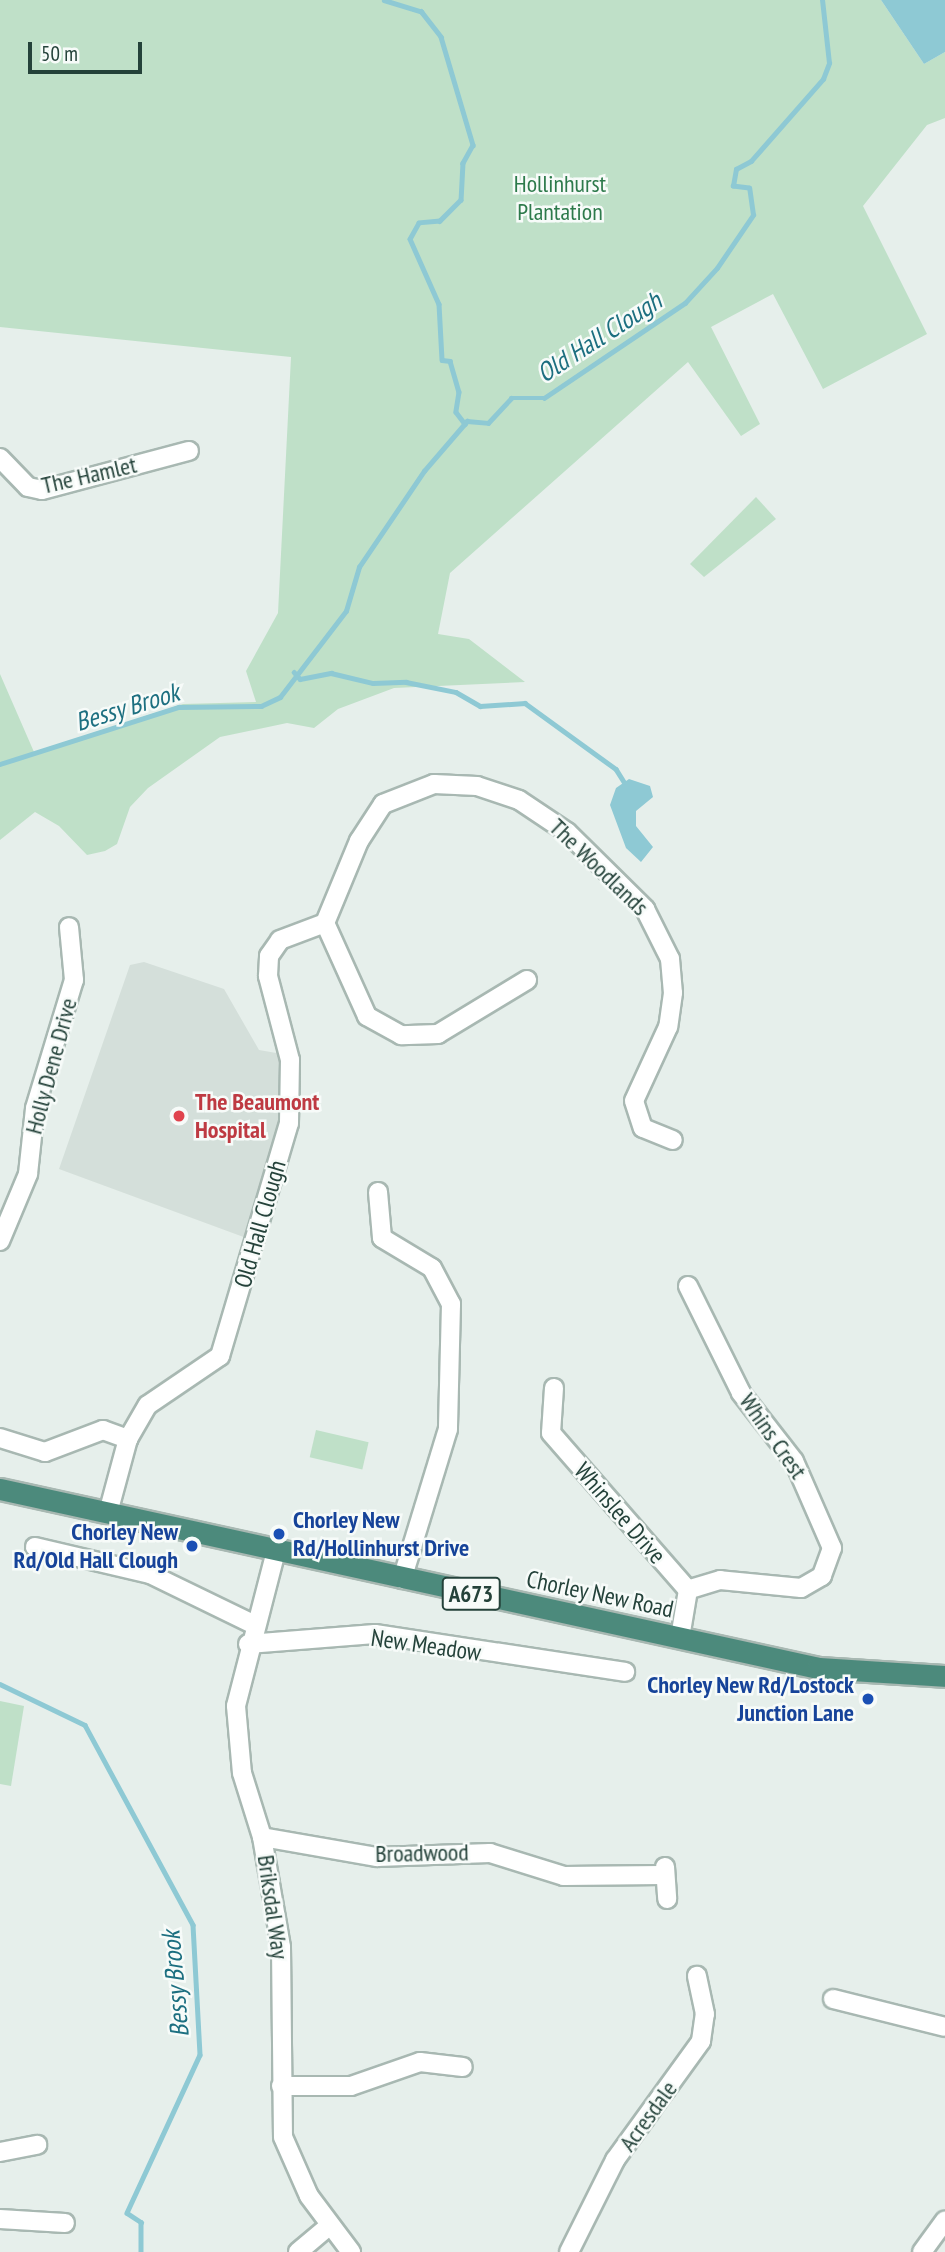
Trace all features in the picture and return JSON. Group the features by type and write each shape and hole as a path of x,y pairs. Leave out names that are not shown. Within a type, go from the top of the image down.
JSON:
{"highway":[{"name":"Chorley New Road","path":"0,1489 402,1579 831,1670 945,1676"}],"street":[{"name":"The Hamlet","path":"0,458 36,490 189,451"},
{"name":"The Woodlands","path":"325,923 369,821 398,794 434,784 477,786 545,814 645,909 663,941 672,975 670,1018 634,1101 643,1129 673,1140"},
{"path":"325,923 367,1016 401,1035 438,1034 527,980"},
{"name":"Old Hall Clough","path":"108,1513 128,1440 155,1396 209,1369 220,1356 289,1123 290,1060 268,976 269,956 280,940 325,923"},
{"name":"Holly Dene Drive","path":"0,1241 28,1174 36,1108 74,980 69,928"},
{"path":"378,1192 380,1236 432,1268 452,1304 448,1429 402,1579"},
{"name":"Whins Crest","path":"688,1286 741,1393 794,1461 832,1548 822,1576 801,1588 720,1580 688,1590"},
{"name":"Whinslee Drive","path":"554,1388 551,1433 688,1590"},
{"path":"0,1438 45,1452 103,1430 128,1440"},
{"name":"Briksdal Way","path":"275,1551 253,1624 236,1706 243,1773 262,1838 281,1947 283,2137 328,2227 351,2252"},
{"path":"45,1554 150,1574 253,1624"},
{"path":"680,1638 688,1590"},
{"name":"New Meadow","path":"248,1644 374,1634 601,1678 625,1672"},
{"name":"Broadwood","path":"262,1838 377,1857 490,1853 564,1876 664,1871 667,1899"},
{"name":"Acresdale","path":"569,2252 615,2160 701,2040 705,2014 697,1976"},
{"path":"832,1999 945,2027"},
{"path":"281,2086 351,2086 420,2062 463,2067"},
{"path":"0,2152 37,2146"},
{"path":"0,2219 65,2223"},
{"path":"922,2252 945,2220"},
{"path":"298,2252 328,2227"}],"shaded area":[{"name":"The Beaumont Hospital","path":"144,962 224,989 259,1050 282,1054 278,1133 249,1239 59,1169 130,965"}],"green space":[{"name":"Hollinhurst Plantation","path":"0,0 881,0 924,64 945,52 945,118 927,125 863,206 927,334 823,389 773,294 711,327 760,424 741,436 688,362 450,573 438,634 469,639 525,682 394,688 338,709 314,728 287,723 220,737 148,788 130,807 117,844 105,851 87,855 59,826 35,812 0,840 0,674 34,752 183,704 256,702 246,671 278,613 291,357 0,327"},
{"path":"756,497 776,519 704,577 690,564"},
{"path":"316,1430 369,1442 362,1469 310,1457"},
{"path":"0,1701 24,1706 11,1786 0,1784"}],"water":[{"path":"881,0 945,0 945,52 924,64"},
{"path":"629,779 650,786 653,797 636,811 636,826 653,847 641,862 626,848 610,805 616,788"}],"waterway":[{"path":"384,0 421,11 441,37 473,145 463,163 461,200 440,221 419,223 410,239 439,304 442,360 450,361 459,392 456,412 465,424"},
{"name":"Old Hall Clough","path":"0,764 179,707 261,706 280,697 346,611 359,567 424,471 467,421 488,423 511,398 544,398 685,303 717,268 753,215 749,188 733,186 736,169 751,161 823,79 829,63 822,0"},
{"path":"294,672 300,679 331,673 373,683 406,682 456,692 480,706 525,703 616,769 624,782"},
{"name":"Bessy Brook","path":"0,1684 85,1725 193,1925 200,2055 127,2213 141,2222 141,2252"}],"place":[{"name":"The Beaumont Hospital","path":"179,1116"},
{"name":"Chorley New Rd/Hollinhurst Drive","path":"279,1534"},
{"name":"Chorley New Rd/Old Hall Clough","path":"192,1546"},
{"name":"Chorley New Rd/Lostock Junction Lane","path":"868,1699"}]}
